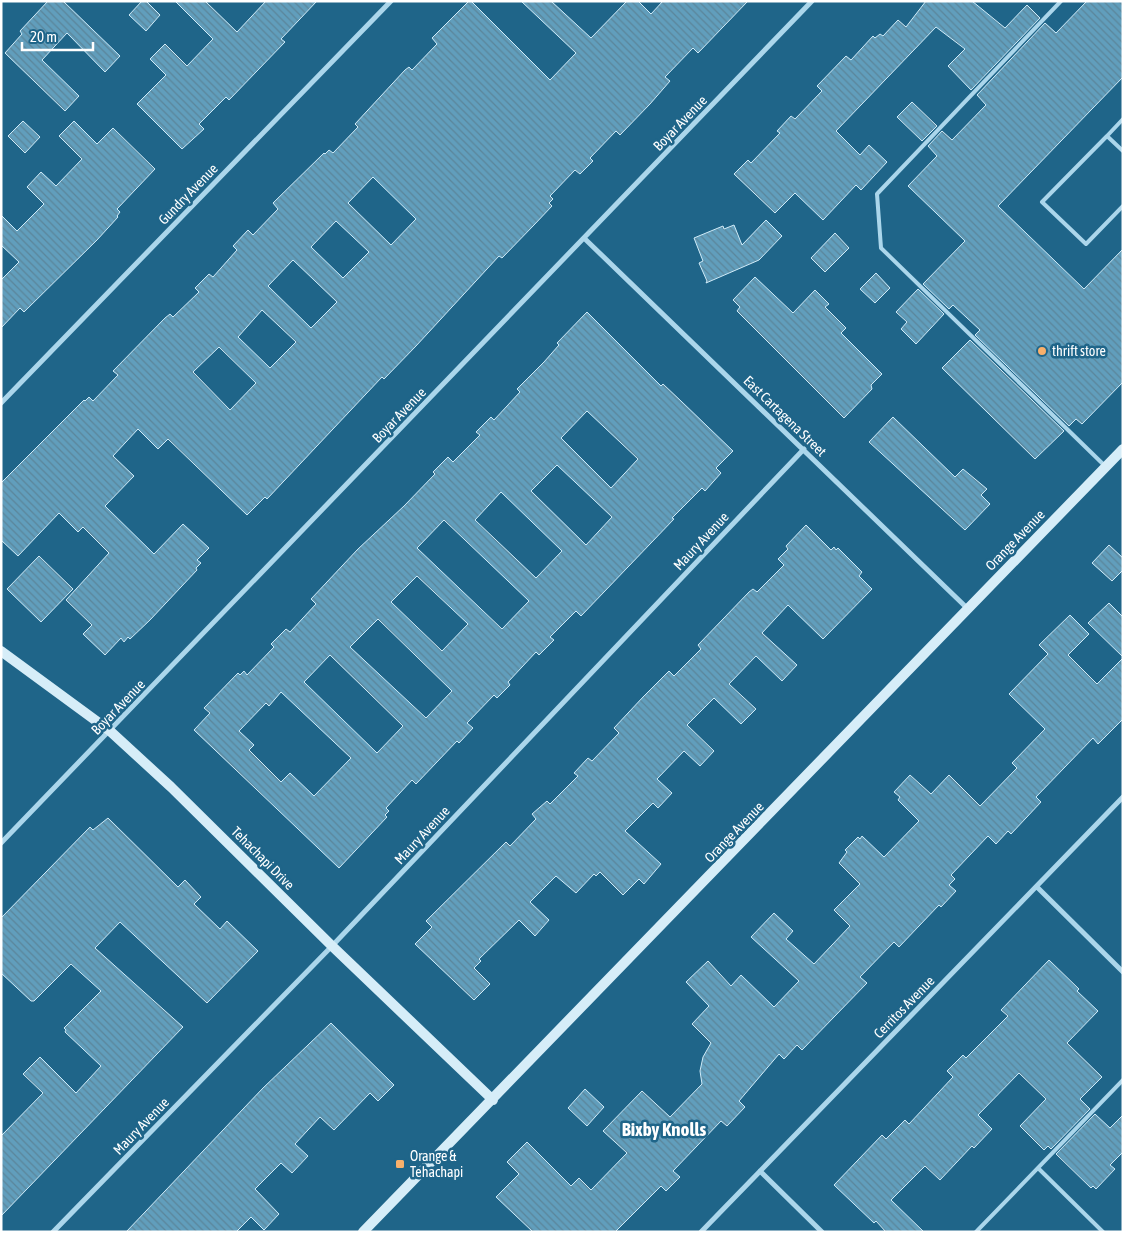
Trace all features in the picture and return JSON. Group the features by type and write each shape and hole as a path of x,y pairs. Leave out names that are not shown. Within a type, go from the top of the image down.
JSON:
{"street":[{"name":"Gundry Avenue","path":"1,403 391,1"},
{"name":"Boyar Avenue","path":"1,843 585,239 812,1"},
{"name":"East Cartagena Street","path":"585,239 968,609"},
{"name":"Maury Avenue","path":"53,1232 332,946 804,449"},
{"name":"Orange Avenue","path":"363,1232 1123,449"},
{"name":"Tehachapi Drive","path":"1,651 110,731 172,787 332,946 493,1100"},
{"name":"Cerritos Avenue","path":"700,1232 1123,797"},
{"path":"1037,886 1123,972"},
{"path":"760,1171 822,1232"}],"lane":[{"path":"1061,1 876,194 881,248 1106,466"},
{"path":"1123,119 1042,202 1086,244 1123,206"},
{"path":"1107,136 1123,151"},
{"path":"976,1232 1123,1080"},
{"path":"1038,1168 1103,1232"}],"building":[{"path":"48,1 63,1 120,56 105,72 67,33 42,60 79,96 65,111 5,53 22,34 20,31"},
{"path":"142,1 146,1 160,15 146,31 129,15"},
{"path":"175,1 205,1 237,32 266,1 317,1 281,39 285,42 229,100 226,97 199,124 204,129 182,149 137,104 166,75 150,59 165,44 187,66 213,39"},
{"path":"471,1 550,80 576,53 521,1 551,1 591,38 627,1 638,1 651,14 663,1 748,1 698,53 693,48 665,77 670,81 650,104 620,135 616,131 590,158 593,161 580,174 575,170 550,196 553,199 549,203 552,206 534,225 502,258 499,256 384,379 382,377 267,499 265,497 247,515 168,439 158,449 138,429 113,456 134,476 105,506 154,554 183,524 209,548 197,560 201,563 196,568 197,570 150,620 130,639 128,637 124,642 121,638 105,655 83,634 92,625 66,600 109,553 83,527 78,532 59,513 18,556 1,540 1,483 84,400 89,397 93,401 118,375 113,371 165,318 170,314 173,317 199,292 195,288 209,274 213,277 237,250 233,246 248,230 253,235 278,209 273,203 324,153 329,150 333,153 358,127 355,124 405,70 409,67 412,70 437,44 432,38","holes":["373,177 416,219 391,245 348,203","336,221 369,252 343,278 311,247","293,260 337,302 311,328 268,286","262,310 296,342 270,368 238,337","219,347 256,383 230,410 193,372"]},
{"path":"926,1 972,1 1005,28 1027,5 1040,18 971,90 948,66 965,49 936,27 836,131 860,155 869,145 887,162 861,190 856,185 823,220 795,193 775,213 734,174 748,160 751,163 780,133 777,131 791,116 795,119 822,91 817,86 846,56 851,60 873,36 875,38 880,34 883,36 898,20 906,27"},
{"path":"1087,1 1123,1 1123,77 998,206 1084,289 1123,249 1123,382 1082,424 1076,419 1069,426 975,335 980,330 953,305 949,309 923,284 965,241 908,186 937,156 928,146 942,131 952,140 986,105 977,95 1045,23 1056,33"},
{"path":"912,102 937,126 922,141 897,117"},
{"path":"23,121 40,137 25,153 8,136"},
{"path":"74,121 97,144 113,128 155,169 117,209 120,212 118,217 97,240 24,312 20,308 1,328 1,280 19,262 1,245 1,215 17,231 44,204 27,187 41,172 56,186 82,159 59,136"},
{"path":"766,220 782,236 759,260 706,283 707,281 699,263 703,261 694,238 723,226 724,229 734,225 742,245"},
{"path":"835,233 849,248 825,272 811,258"},
{"path":"876,273 890,288 875,303 860,289"},
{"path":"755,277 793,313 815,290 829,304 825,307 846,328 841,333 882,374 871,385 872,389 844,418 737,311 740,307 733,300"},
{"path":"918,289 944,314 916,344 901,329 907,322 896,312"},
{"path":"587,312 661,386 663,384 733,451 716,468 721,473 705,491 702,488 672,518 674,519 581,616 576,611 550,637 554,640 539,655 536,652 508,682 510,685 497,698 494,695 467,723 473,728 459,743 457,741 416,784 412,780 386,808 389,811 385,815 387,817 339,868 194,730 210,713 204,708 238,673 240,675 244,671 247,675 274,647 271,644 286,629 290,632 316,604 311,599 358,549 435,474 433,472 448,457 453,462 480,435 476,432 491,417 494,420 520,392 517,389 559,345 557,343","holes":["587,411 638,459 611,488 561,438","557,465 612,517 586,545 531,491","501,492 562,551 536,578 475,520","444,520 529,601 502,629 417,548","417,576 468,624 442,651 391,602","378,619 452,691 426,718 350,647","330,655 403,726 377,753 304,682","281,692 351,758 314,796 290,773 281,782 249,750 254,745 239,731 266,703 269,706"]},
{"path":"970,340 1064,431 1035,459 942,368"},
{"path":"893,417 955,477 963,469 987,489 981,495 990,504 965,530 869,442"},
{"path":"806,525 831,550 834,547 836,550 838,548 862,572 859,576 872,589 823,639 788,605 762,633 797,665 782,681 756,656 729,684 756,709 741,724 714,698 687,725 714,751 700,766 684,751 657,779 672,793 658,808 653,803 625,831 661,864 644,884 639,879 623,895 600,872 596,876 594,874 576,893 556,876 530,902 549,920 535,936 519,920 479,959 481,961 474,968 490,984 474,1000 415,944 432,927 426,921 506,842 510,846 536,819 532,814 547,801 550,804 578,776 574,773 588,758 592,761 619,733 614,728 643,697 669,671 674,676 701,649 698,645 749,592 753,589 757,592 784,565 778,559 788,549 786,546"},
{"path":"1109,545 1123,558 1123,570 1112,581 1092,563"},
{"path":"39,556 73,589 41,622 7,589"},
{"path":"1109,603 1123,617 1123,657 1088,623"},
{"path":"1070,615 1089,634 1068,655 1097,684 1123,658 1123,719 1098,744 1093,738 1036,797 1041,802 1011,834 1008,831 996,844 988,836 951,875 955,879 949,885 956,891 941,907 939,905 899,947 894,942 860,977 867,983 802,1050 797,1045 784,1059 779,1054 739,1101 745,1107 727,1126 721,1121 673,1171 680,1177 666,1191 661,1186 615,1232 533,1232 496,1197 519,1174 507,1162 527,1142 571,1186 579,1178 591,1190 627,1153 603,1131 642,1091 670,1117 702,1084 700,1071 703,1057 711,1043 692,1024 709,1006 686,982 708,961 731,986 741,975 774,1007 799,981 751,937 774,913 793,931 786,939 814,964 850,926 834,910 860,884 839,863 847,852 845,850 858,837 860,839 862,836 884,857 919,821 898,800 900,797 894,792 910,775 931,794 949,775 980,806 1017,768 1012,763 1045,729 1009,694 1048,654 1039,645"},
{"path":"108,818 178,887 185,880 201,897 194,904 220,929 227,921 258,951 207,1003 120,922 95,948 183,1027 1,1216 1,1136 43,1093 23,1074 40,1057 76,1093 101,1066 65,1032 64,1028 101,991 71,964 34,1001 31,1001 1,973 1,918 90,827 93,830"},
{"path":"1049,960 1079,989 1077,991 1098,1011 1067,1043 1102,1077 1080,1099 1090,1109 1051,1149 1048,1146 1044,1150 1020,1126 1046,1099 1019,1073 978,1115 992,1129 974,1148 972,1146 940,1180 925,1166 891,1200 924,1232 886,1232 834,1185 882,1135 886,1139 905,1120 909,1124 953,1077 947,1071 963,1055 966,1058 1008,1016 1001,1010"},
{"path":"331,1023 394,1085 378,1101 370,1093 334,1130 320,1117 295,1144 308,1156 292,1173 281,1163 255,1189 279,1214 264,1230 251,1217 236,1232 126,1232 263,1088"},
{"path":"585,1089 604,1107 587,1126 568,1108"},
{"path":"1095,1114 1110,1128 1123,1115 1123,1152 1110,1165 1115,1169 1096,1189 1093,1186 1091,1188 1056,1154"}],"place":[{"name":"thrift store","path":"1042,351"},
{"name":"Orange & Tehachapi","path":"400,1164"}],"district":[{"name":"Bixby Knolls","path":"664,1129"}]}
